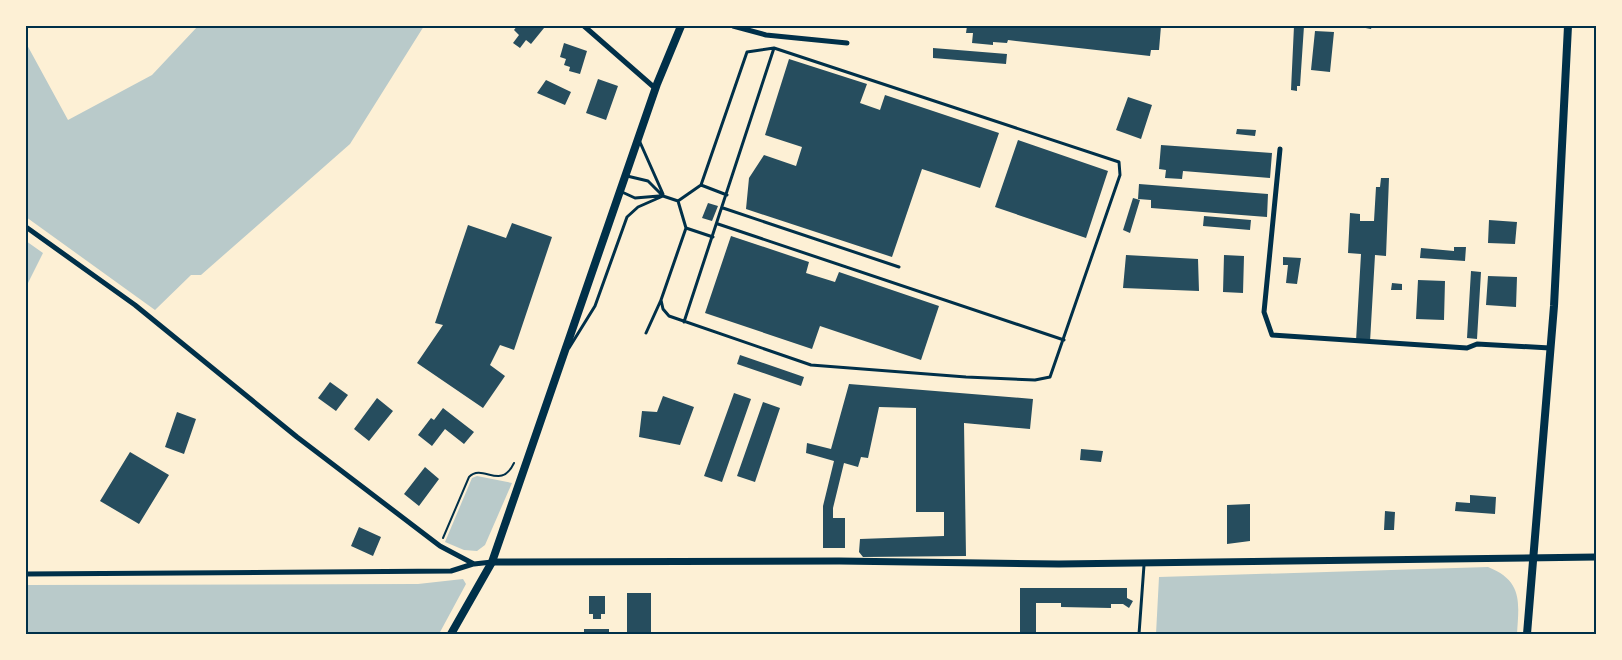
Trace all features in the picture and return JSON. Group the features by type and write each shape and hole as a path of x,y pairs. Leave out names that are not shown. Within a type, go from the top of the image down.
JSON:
{"main road":[{"path":"451,634 492,562 622,192 656,88 681,26"},
{"path":"1527,634 1550,348 1568,26"}],"street":[{"path":"584,26 656,88"},
{"path":"733,26 766,35 847,43"},
{"path":"1280,149 1264,312 1272,335 1467,348 1477,344 1550,348"},
{"path":"26,227 135,304 297,437 440,546 474,564"},
{"path":"26,574 451,571 474,564 492,562 1144,563 1533,556 1596,557"}],"lane":[{"path":"684,322 774,48"},
{"path":"661,300 663,309 669,316 811,365 966,377 1035,380 1050,377 1120,175 1119,162 774,48 747,52 701,185 678,201"},
{"path":"639,140 663,196"},
{"path":"627,176 648,181 663,196"},
{"path":"701,185 727,195"},
{"path":"622,192 635,198 663,196 678,201"},
{"path":"566,353 595,306 627,217 638,207 663,196"},
{"path":"646,333 661,300 686,228 678,201"},
{"path":"723,208 899,267"},
{"path":"718,224 1064,340"},
{"path":"686,228 713,237"},
{"path":"1139,634 1144,563"}],"path":[{"path":"440,546 472,473 501,477 507,474 517,457"}],"shaded area":[{"path":"198,26 424,26 350,144 201,275 191,275 155,310 26,217 26,43 68,120 152,75"},
{"path":"26,241 43,253 26,287"},
{"path":"477,476 512,483 485,545 477,551 464,550 445,542 472,478"},
{"path":"1488,567 1508,579 1513,586 1518,602 1517,634 1156,634 1159,577"},
{"path":"463,579 466,584 439,634 26,634 26,585 418,584"}],"building":[{"path":"517,26 544,28 531,44 526,40 520,48 513,43 519,35 514,30"},
{"path":"967,26 1161,26 1159,50 1151,50 1150,56 1008,40 1007,43 993,42 993,45 972,43 973,33 966,33"},
{"path":"1294,26 1304,26 1300,86 1297,86 1297,91 1291,90"},
{"path":"1355,26 1372,26 1371,29"},
{"path":"1315,31 1334,32 1330,72 1311,70"},
{"path":"564,43 587,51 580,74 569,71 570,67 564,65 566,59 560,57"},
{"path":"933,48 1007,54 1006,64 933,58"},
{"path":"789,59 867,84 860,103 880,110 885,95 999,133 980,188 922,169 892,257 746,209 749,178 764,155 796,166 802,147 765,135"},
{"path":"598,79 618,86 606,120 586,113"},
{"path":"546,80 571,92 565,105 537,93"},
{"path":"1128,97 1152,105 1141,139 1116,130"},
{"path":"1237,129 1256,130 1255,136 1236,134"},
{"path":"1018,140 1108,171 1086,238 995,207"},
{"path":"1161,145 1272,153 1270,178 1183,171 1182,179 1165,178 1166,170 1159,169"},
{"path":"1381,178 1389,178 1386,256 1375,255 1370,342 1356,341 1361,254 1348,253 1350,213 1360,214 1360,221 1374,221 1376,187 1380,187"},
{"path":"1139,184 1268,194 1267,217 1151,208 1151,200 1138,199"},
{"path":"1133,198 1140,200 1130,233 1123,230"},
{"path":"708,203 718,206 712,221 702,218"},
{"path":"1204,216 1251,220 1250,230 1203,226"},
{"path":"1489,220 1517,222 1515,244 1488,243"},
{"path":"512,223 552,237 514,350 500,345 490,365 505,376 483,408 417,363 443,325 435,323 468,225 506,238"},
{"path":"731,236 809,262 806,273 835,282 839,272 939,306 921,360 820,326 812,349 705,313"},
{"path":"1454,247 1466,247 1465,261 1420,258 1421,248 1454,251"},
{"path":"1126,255 1198,259 1199,291 1123,288"},
{"path":"1224,255 1244,256 1243,293 1223,292"},
{"path":"1283,257 1301,258 1297,284 1286,283 1288,265 1283,265"},
{"path":"1471,271 1481,272 1477,339 1467,338"},
{"path":"1488,276 1517,277 1516,307 1486,305"},
{"path":"1418,280 1445,281 1444,320 1416,319"},
{"path":"1392,283 1402,284 1402,290 1391,290"},
{"path":"740,355 804,377 801,386 737,364"},
{"path":"330,382 348,395 336,411 318,398"},
{"path":"849,384 1033,399 1030,429 964,423 966,556 863,557 859,552 860,539 944,536 944,512 916,512 916,408 879,407 868,458 861,457 858,467 844,463 833,508 833,518 845,518 845,548 823,548 823,506 834,461 806,453 807,443 831,449"},
{"path":"734,393 751,399 722,482 704,476"},
{"path":"663,396 694,407 680,445 639,437 642,411 657,412"},
{"path":"377,398 393,411 369,441 354,429"},
{"path":"763,402 780,408 755,482 737,476"},
{"path":"443,408 474,432 464,444 445,429 432,446 418,435 431,418 434,420"},
{"path":"177,412 196,419 184,454 165,447"},
{"path":"1081,449 1103,451 1101,462 1080,460"},
{"path":"130,452 169,475 139,524 100,501"},
{"path":"425,467 439,479 419,506 404,494"},
{"path":"1470,495 1496,497 1495,514 1455,511 1456,502 1470,503"},
{"path":"1250,504 1250,541 1227,544 1227,505"},
{"path":"1385,511 1395,512 1394,530 1384,530"},
{"path":"359,527 381,537 373,556 351,546"},
{"path":"1020,588 1127,588 1127,598 1133,601 1129,608 1123,604 1111,604 1111,608 1061,607 1061,603 1036,603 1036,634 1020,634"},
{"path":"627,593 651,593 651,634 627,634"},
{"path":"589,596 605,596 605,614 601,614 601,619 593,619 593,614 589,614"},
{"path":"584,629 609,629 609,634 584,634"}]}
